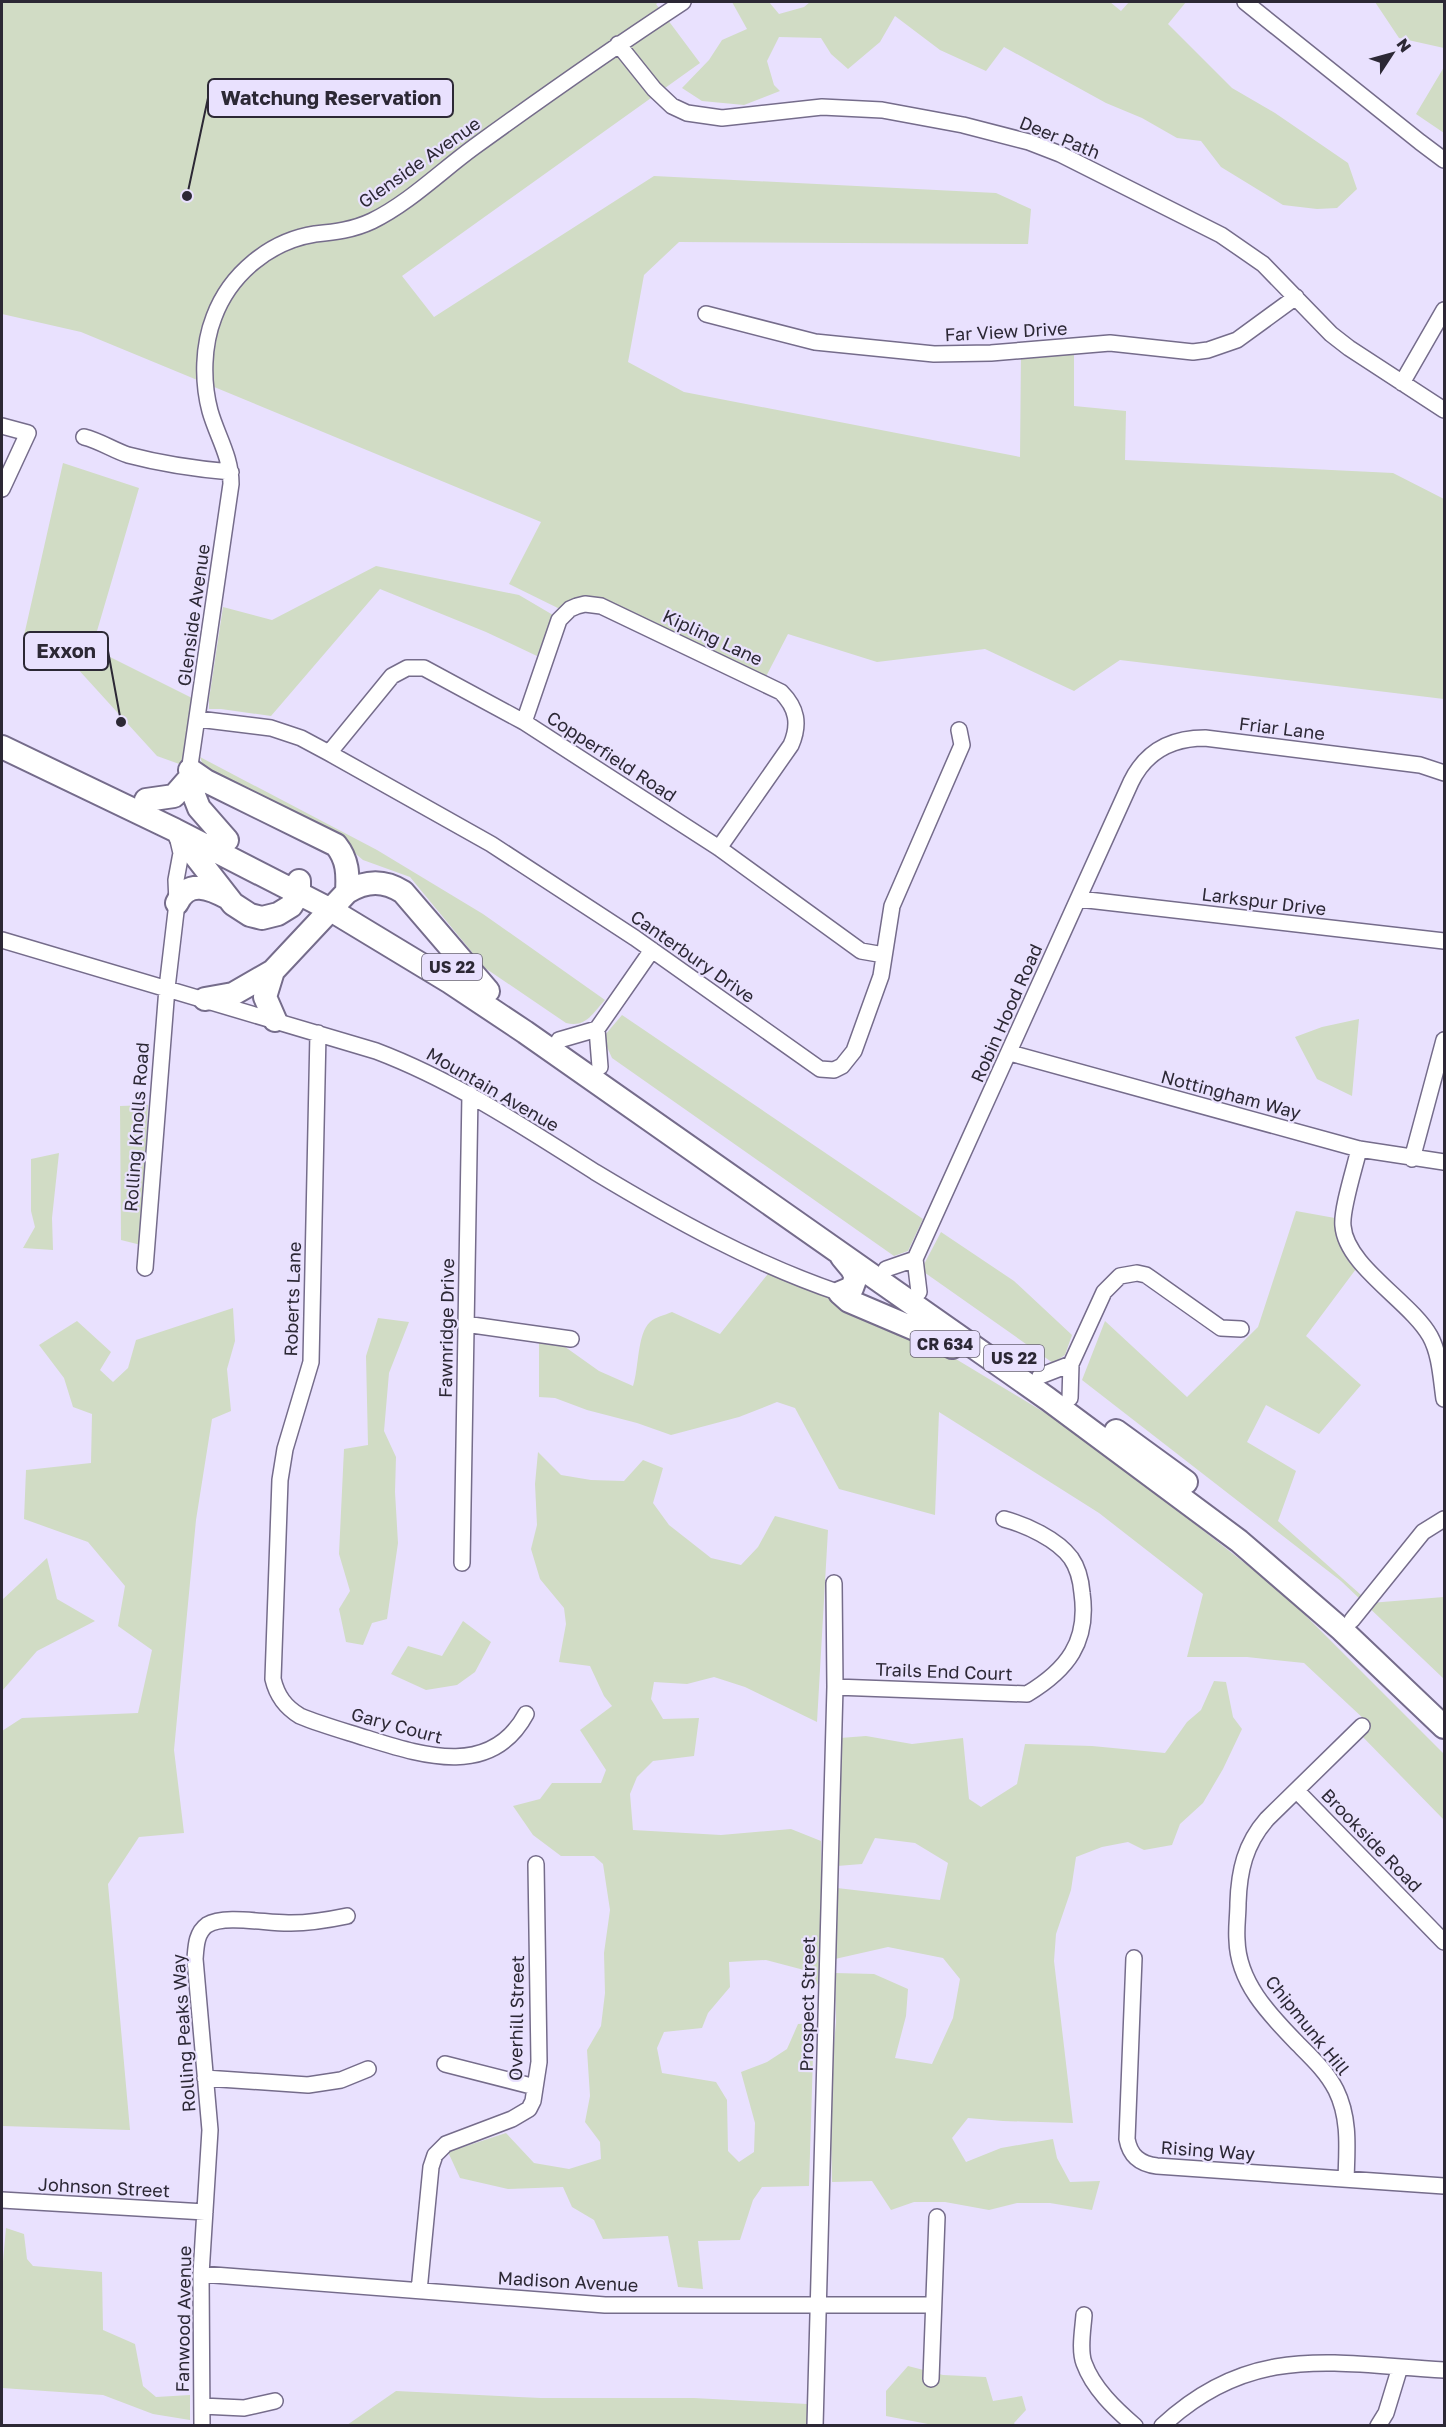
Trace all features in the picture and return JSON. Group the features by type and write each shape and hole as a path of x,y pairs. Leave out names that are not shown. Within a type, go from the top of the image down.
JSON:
{"highway":[{"name":"US 22","path":"2,732 228,840 296,884"},
{"name":"US 22","path":"2,747 175,830 340,901 488,991 600,1067 1040,1376 1059,1399 1239,1541 1342,1630 1444,1727"},
{"path":"146,800 174,796 189,775"},
{"path":"189,775 200,808 228,840"},
{"path":"189,775 206,781 336,845 346,865 340,901"},
{"path":"175,830 229,899 239,909 250,915 270,917 291,906 296,884"},
{"path":"205,999 233,994 273,971 340,901 359,885 377,882 392,885 403,892 488,991"},
{"path":"177,903 183,892 199,887 206,887 229,899"},
{"name":"US 22","path":"340,901 450,982 525,1032 837,1252 1059,1399 1228,1515 1352,1620 1444,1707"},
{"path":"273,971 265,997 275,1020"},
{"path":"837,1252 856,1277 855,1285 840,1293"},
{"name":"CR 634","path":"840,1293 849,1301 929,1335 1059,1399"}],"street":[{"name":"Glenside Avenue","path":"189,775 231,472 228,456 210,412 205,366 208,339 214,316 226,292 239,276 264,254 289,242 315,234 355,228 381,216 618,44 683,2"},
{"path":"1245,2 1444,160"},
{"name":"Deer Path","path":"618,44 654,89 672,106 687,113 722,117 822,107 882,110 963,125 1029,142 1060,154 1221,235 1263,264 1331,334 1444,410"},
{"name":"Far View Drive","path":"706,314 815,342 934,354 1009,352 1110,343 1193,351 1209,350 1237,340 1296,297"},
{"path":"1402,383 1444,310"},
{"path":"2,426 28,433 2,489"},
{"path":"84,437 100,441 130,455 192,468 231,472"},
{"name":"Kipling Lane","path":"524,722 558,620 570,609 585,604 601,606 782,692 794,708 796,733 719,848"},
{"name":"Copperfield Road","path":"330,753 386,681 407,668 424,668 524,722 719,848 861,951 884,955"},
{"name":"Canterbury Drive","path":"198,719 272,728 301,738 330,753 490,844 652,951 820,1069 825,1070 842,1066 854,1051 874,998 892,906 962,745 959,730"},
{"name":"Friar Lane","path":"1131,782 1139,768 1155,752 1168,744 1190,738 1217,739 1420,765 1444,773"},
{"name":"Robin Hood Road","path":"915,1259 1131,782"},
{"path":"166,988 177,903 176,880 181,853 175,830"},
{"name":"Larkspur Drive","path":"1079,899 1444,941"},
{"name":"Mountain Avenue","path":"2,940 275,1020 376,1051 415,1066 470,1094 692,1228 776,1267 840,1293"},
{"path":"559,1040 597,1029 652,951"},
{"name":"Rolling Knolls Road","path":"145,1268 166,988"},
{"path":"597,1029 600,1067"},
{"name":"Roberts Lane","path":"284,1703 276,1691 273,1679 280,1480 285,1449 311,1362 318,1034"},
{"path":"1412,1159 1444,1040"},
{"name":"Nottingham Way","path":"1010,1053 1359,1149 1412,1159 1444,1162"},
{"name":"Fawnridge Drive","path":"462,1563 470,1094"},
{"path":"1359,1149 1342,1223 1345,1239 1355,1256 1420,1322 1430,1336 1438,1357 1444,1392"},
{"path":"886,1269 915,1259 919,1292"},
{"path":"1059,1399 1071,1364 1104,1292 1120,1276 1146,1275 1221,1328 1241,1329"},
{"path":"465,1324 571,1339"},
{"path":"1040,1376 1071,1364"},
{"name":"Trails End Court","path":"835,1687 1027,1694 1042,1685 1060,1669 1073,1654 1083,1629 1084,1601 1080,1577 1071,1557 1053,1542 1027,1525 1004,1519"},
{"path":"1352,1620 1423,1532 1444,1519"},
{"name":"Prospect Street","path":"815,2426 835,1687 834,1583"},
{"name":"Gary Court","path":"284,1703 290,1710 312,1721 410,1752 444,1758 467,1755 500,1743 520,1726 526,1714"},
{"name":"Chipmunk Hill","path":"1346,2179 1346,2125 1336,2091 1324,2071 1256,1996 1244,1970 1237,1942 1239,1884 1245,1854 1260,1827 1362,1726"},
{"name":"Brookside Road","path":"1297,1791 1444,1942"},
{"name":"Overhill Street","path":"419,2291 431,2167 435,2155 446,2144 512,2119 528,2109 533,2101 539,2062 536,1864"},
{"name":"Rolling Peaks Way","path":"205,2212 210,2130 195,1959 198,1934 205,1926 222,1920 290,1923 320,1922 347,1916"},
{"name":"Rising Way","path":"1134,1958 1127,2139 1133,2155 1139,2161 1157,2166 1444,2186"},
{"path":"445,2064 535,2087"},
{"path":"205,2078 308,2085 341,2080 368,2069"},
{"name":"Johnson Street","path":"2,2201 205,2212"},
{"name":"Fanwood Avenue","path":"202,2426 201,2274 205,2212"},
{"path":"932,2379 937,2220"},
{"name":"Madison Avenue","path":"201,2274 605,2305 933,2305"},
{"path":"1084,2316 1083,2361 1096,2385 1116,2409 1135,2426"},
{"path":"1162,2426 1176,2412 1215,2386 1258,2370 1304,2362 1444,2370"},
{"path":"1378,2426 1386,2413 1400,2367"},
{"path":"202,2406 244,2408 275,2401"}],"green space":[{"path":"2,2 659,2 656,4 700,63 402,276 434,317 654,176 996,193 1031,209 1028,244 679,242 644,275 628,362 684,392 1020,457 1021,352 1074,345 1074,406 1126,411 1125,460 1393,473 1444,499 1444,699 1120,660 1074,691 985,649 877,662 788,634 760,688 599,607 570,614 509,584 541,522 81,332 2,314"},
{"path":"732,2 769,2 779,14 804,7 810,2 1110,2 1121,11 1129,2 1186,2 1168,24 1232,88 1275,113 1348,163 1357,189 1337,208 1317,209 1283,205 1221,167 1201,141 1177,138 1142,118 1106,103 1004,47 986,71 940,50 895,16 880,42 848,69 831,54 821,38 779,37 767,61 774,85 780,91 744,105 702,101 682,88 709,60 722,40 747,29"},
{"path":"1375,2 1444,2 1444,48 1399,38"},
{"path":"1444,67 1444,133 1416,114"},
{"path":"63,463 139,488 92,648 192,698 182,765 157,756 76,667 23,640"},
{"path":"376,566 519,595 553,615 537,656 486,632 380,589 271,716 209,709 223,607 272,620"},
{"path":"200,757 377,850 483,914 605,1000 584,1021 566,1023 485,968 410,877 363,860 338,839 204,768"},
{"path":"622,1015 923,1219 908,1251 894,1256 612,1058 605,1035"},
{"path":"1359,1019 1352,1096 1317,1079 1295,1037 1322,1027"},
{"path":"148,1105 141,1245 121,1240 120,1106"},
{"path":"59,1153 52,1218 53,1250 23,1248 35,1227 31,1211 31,1159"},
{"path":"1296,1211 1346,1220 1359,1265 1306,1336 1361,1385 1319,1434 1266,1405 1247,1442 1296,1471 1278,1521 1370,1603 1444,1597 1444,1679 1341,1581 1082,1380 1105,1321 1187,1397 1258,1327"},
{"path":"941,1232 1014,1281 1072,1335 1065,1355 1053,1363 921,1270"},
{"path":"771,1270 926,1341 1080,1434 1283,1593 1444,1754 1444,1820 1356,1730 1365,1720 1304,1663 1247,1657 1187,1657 1203,1594 1099,1513 939,1412 935,1515 839,1489 795,1408 777,1402 739,1417 671,1435 555,1398 539,1397 539,1343 561,1344 599,1371 633,1386 640,1343 650,1322 672,1312 720,1334"},
{"path":"233,1308 235,1341 227,1369 231,1411 212,1419 196,1520 174,1750 184,1833 139,1837 108,1884 130,2130 2,2126 2,1731 22,1718 138,1713 152,1650 118,1626 125,1586 88,1542 24,1519 26,1470 91,1463 92,1414 73,1407 64,1378 39,1345 77,1321 111,1352 100,1370 113,1382 128,1368 136,1340"},
{"path":"378,1318 409,1322 389,1373 384,1431 396,1457 395,1492 398,1543 387,1619 372,1623 363,1645 346,1642 339,1609 350,1591 339,1554 344,1449 368,1445 366,1356"},
{"path":"538,1452 561,1475 591,1480 624,1481 643,1460 663,1468 653,1503 669,1525 711,1558 741,1565 758,1547 775,1516 828,1530 817,1722 745,1687 714,1677 687,1684 654,1682 651,1699 663,1719 699,1718 694,1756 653,1761 637,1777 630,1794 633,1830 721,1835 791,1829 821,1841 823,1990 804,1970 766,1960 729,1962 730,1987 708,2013 702,2028 664,2032 657,2048 662,2073 716,2082 727,2100 728,2151 739,2162 754,2152 755,2123 741,2072 767,2062 787,2049 798,2024 814,2023 809,2186 762,2187 753,2200 740,2240 698,2241 703,2289 678,2287 668,2236 603,2239 594,2220 572,2207 563,2187 508,2189 460,2178 448,2152 506,2133 534,2163 569,2169 601,2159 600,2142 585,2122 590,2096 587,2050 601,2026 605,1993 604,1953 610,1910 603,1864 594,1856 561,1856 533,1835 513,1806 540,1799 552,1783 601,1783 606,1770 580,1730 612,1706 604,1696 590,1666 559,1662 566,1624 564,1608 540,1579 531,1549 537,1525 535,1484"},
{"path":"47,1558 57,1599 95,1621 37,1651 2,1691 2,1600"},
{"path":"463,1621 491,1642 475,1672 457,1685 426,1690 391,1674 408,1646 442,1656"},
{"path":"1214,1681 1226,1682 1233,1717 1242,1729 1223,1769 1203,1803 1180,1824 1172,1845 1144,1850 1128,1842 1102,1847 1076,1857 1071,1890 1056,1934 1054,1961 1073,2123 968,2118 952,2138 966,2162 1001,2148 1053,2139 1057,2158 1070,2182 1100,2181 1092,2210 1050,2203 1017,2203 989,2210 945,2202 914,2202 891,2210 872,2181 832,2182 830,2089 836,2022 835,1973 874,1974 908,1989 906,2016 895,2058 932,2064 953,2018 960,1979 943,1958 888,1947 835,1959 837,1888 940,1900 948,1863 915,1843 875,1838 862,1864 837,1866 840,1738 866,1736 912,1744 963,1738 969,1799 981,1807 1017,1784 1025,1744 1092,1746 1165,1753 1187,1722 1201,1710"},
{"path":"6,2228 24,2234 27,2259 33,2266 102,2272 103,2330 135,2344 143,2386 156,2397 190,2395 190,2420 153,2414 103,2395 2,2388 2,2273"},
{"path":"908,2366 943,2375 986,2377 993,2401 1022,2396 1026,2410 1014,2423 1016,2426 933,2425 886,2416 886,2391"},
{"path":"396,2391 541,2398 694,2398 807,2404 808,2426 340,2426 347,2425"}],"place":[{"name":"Watchung Reservation","path":"187,196"},
{"name":"Exxon","path":"121,722"}]}
